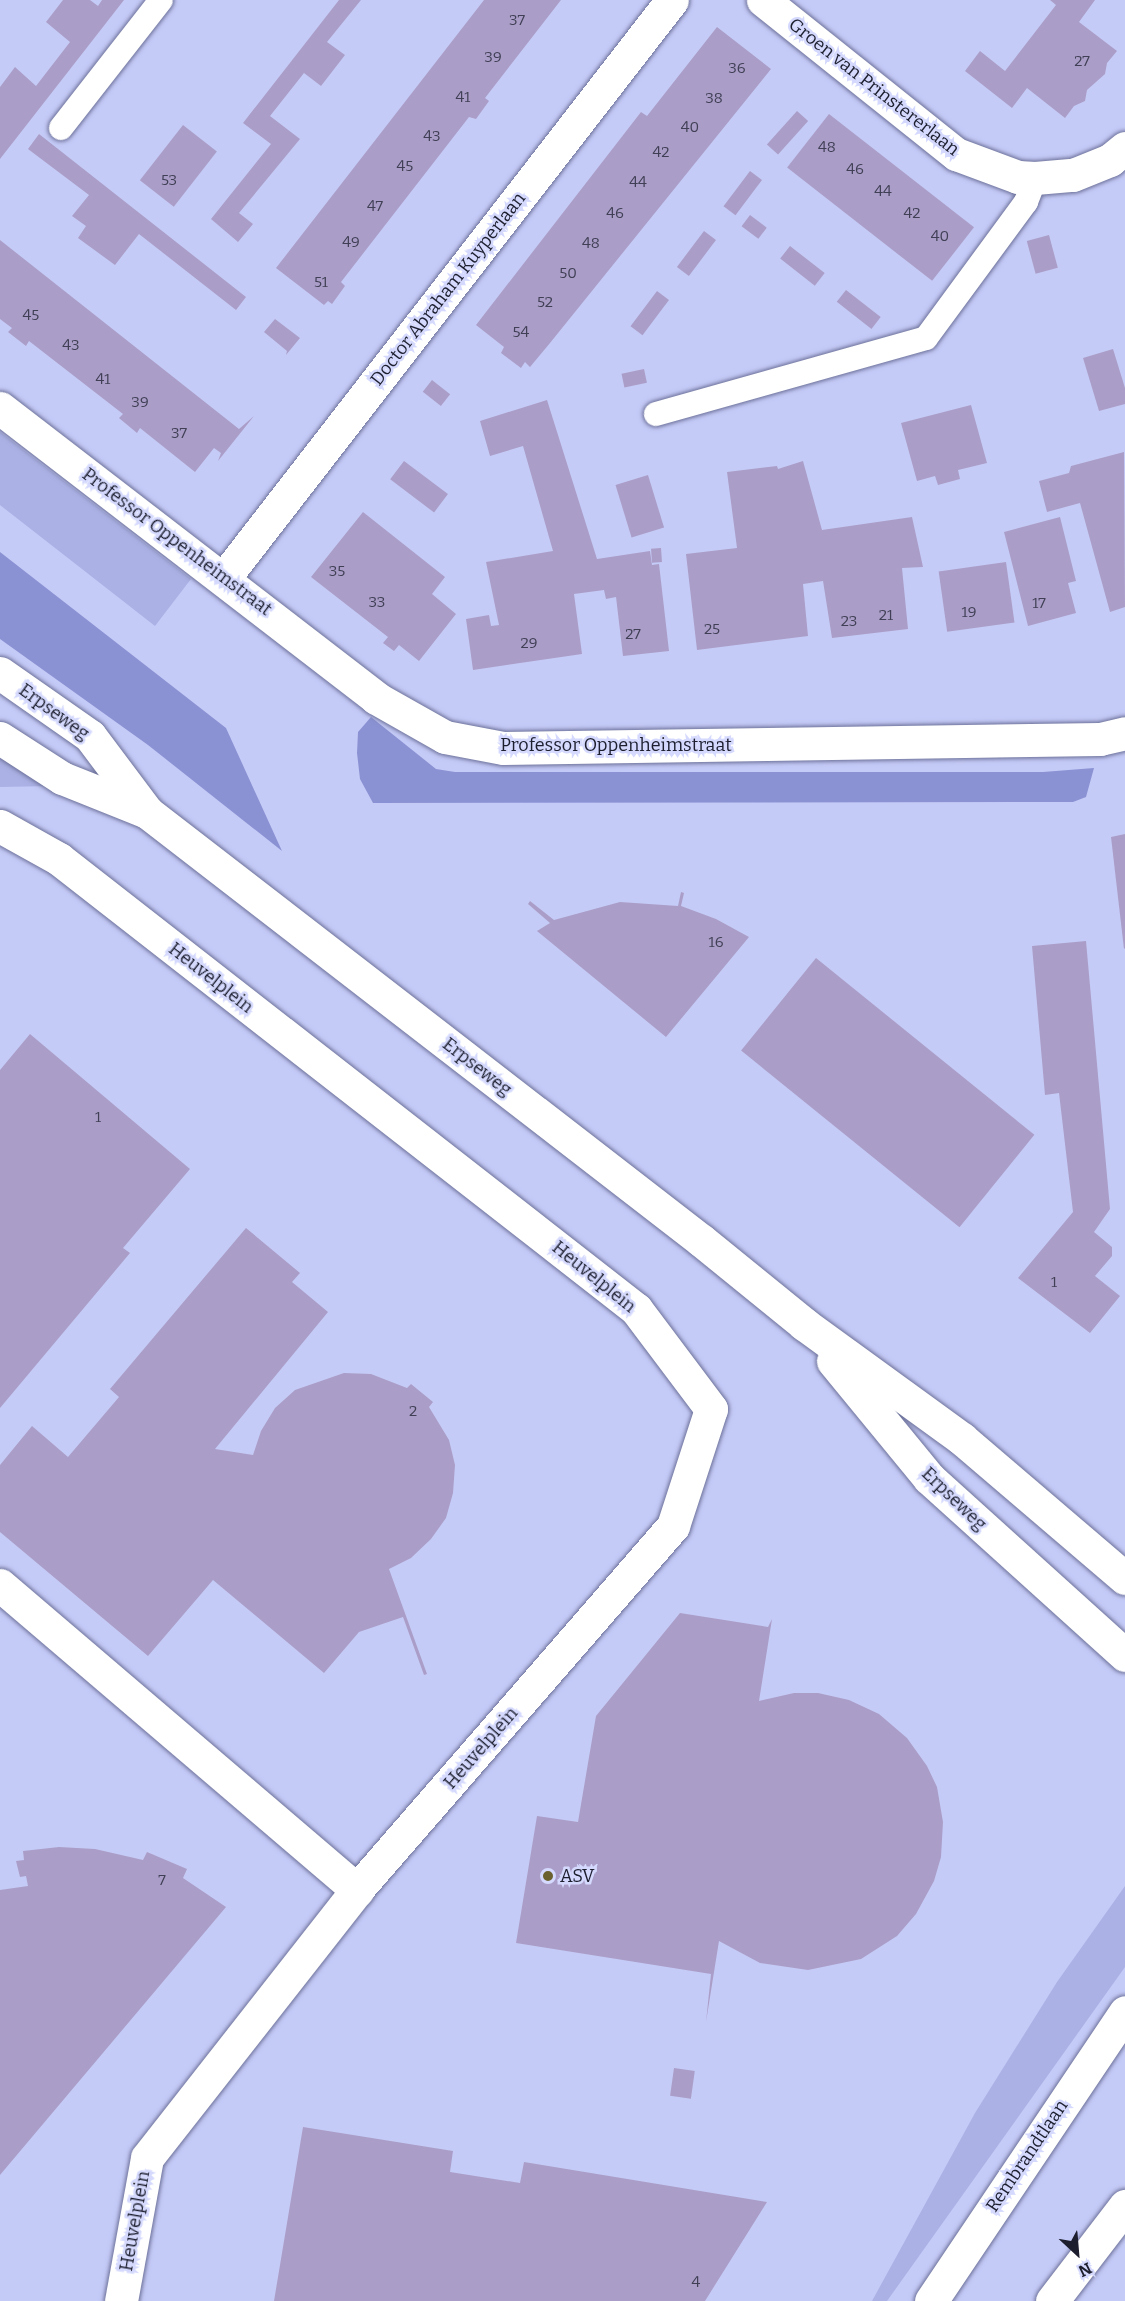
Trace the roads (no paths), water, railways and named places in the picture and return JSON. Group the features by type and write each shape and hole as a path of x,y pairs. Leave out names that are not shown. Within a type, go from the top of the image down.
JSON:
{"street":[{"name":"Doctor Abraham Kuyperlaan","path":"224,578 672,0"},
{"name":"Groen van Prinstererlaan","path":"763,0 956,154 1018,177 1035,178 1073,175 1110,160 1125,148"},
{"name":"Professor Oppenheimstraat","path":"0,408 224,578 376,698 445,737 503,748 1088,739 1125,733"},
{"name":"Erpseweg","path":"0,673 90,736 147,812 702,1241 804,1324 962,1439 1125,1578"},
{"name":"Erpseweg","path":"0,738 62,778 147,812"},
{"name":"Heuvelplein","path":"0,826 59,859 636,1309 711,1409 673,1526 357,1890 147,2158 121,2301"},
{"name":"Erpseweg","path":"804,1324 929,1478 1125,1655"},
{"path":"0,1585 357,1890"},
{"name":"Rembrandtlaan","path":"932,2301 1125,2012"},
{"path":"1052,2301 1125,2206"}],"lane":[{"path":"61,128 161,0"},
{"path":"656,414 926,338 1026,202 1035,178"}],"place":[{"name":"ASV","path":"548,1876"}]}
